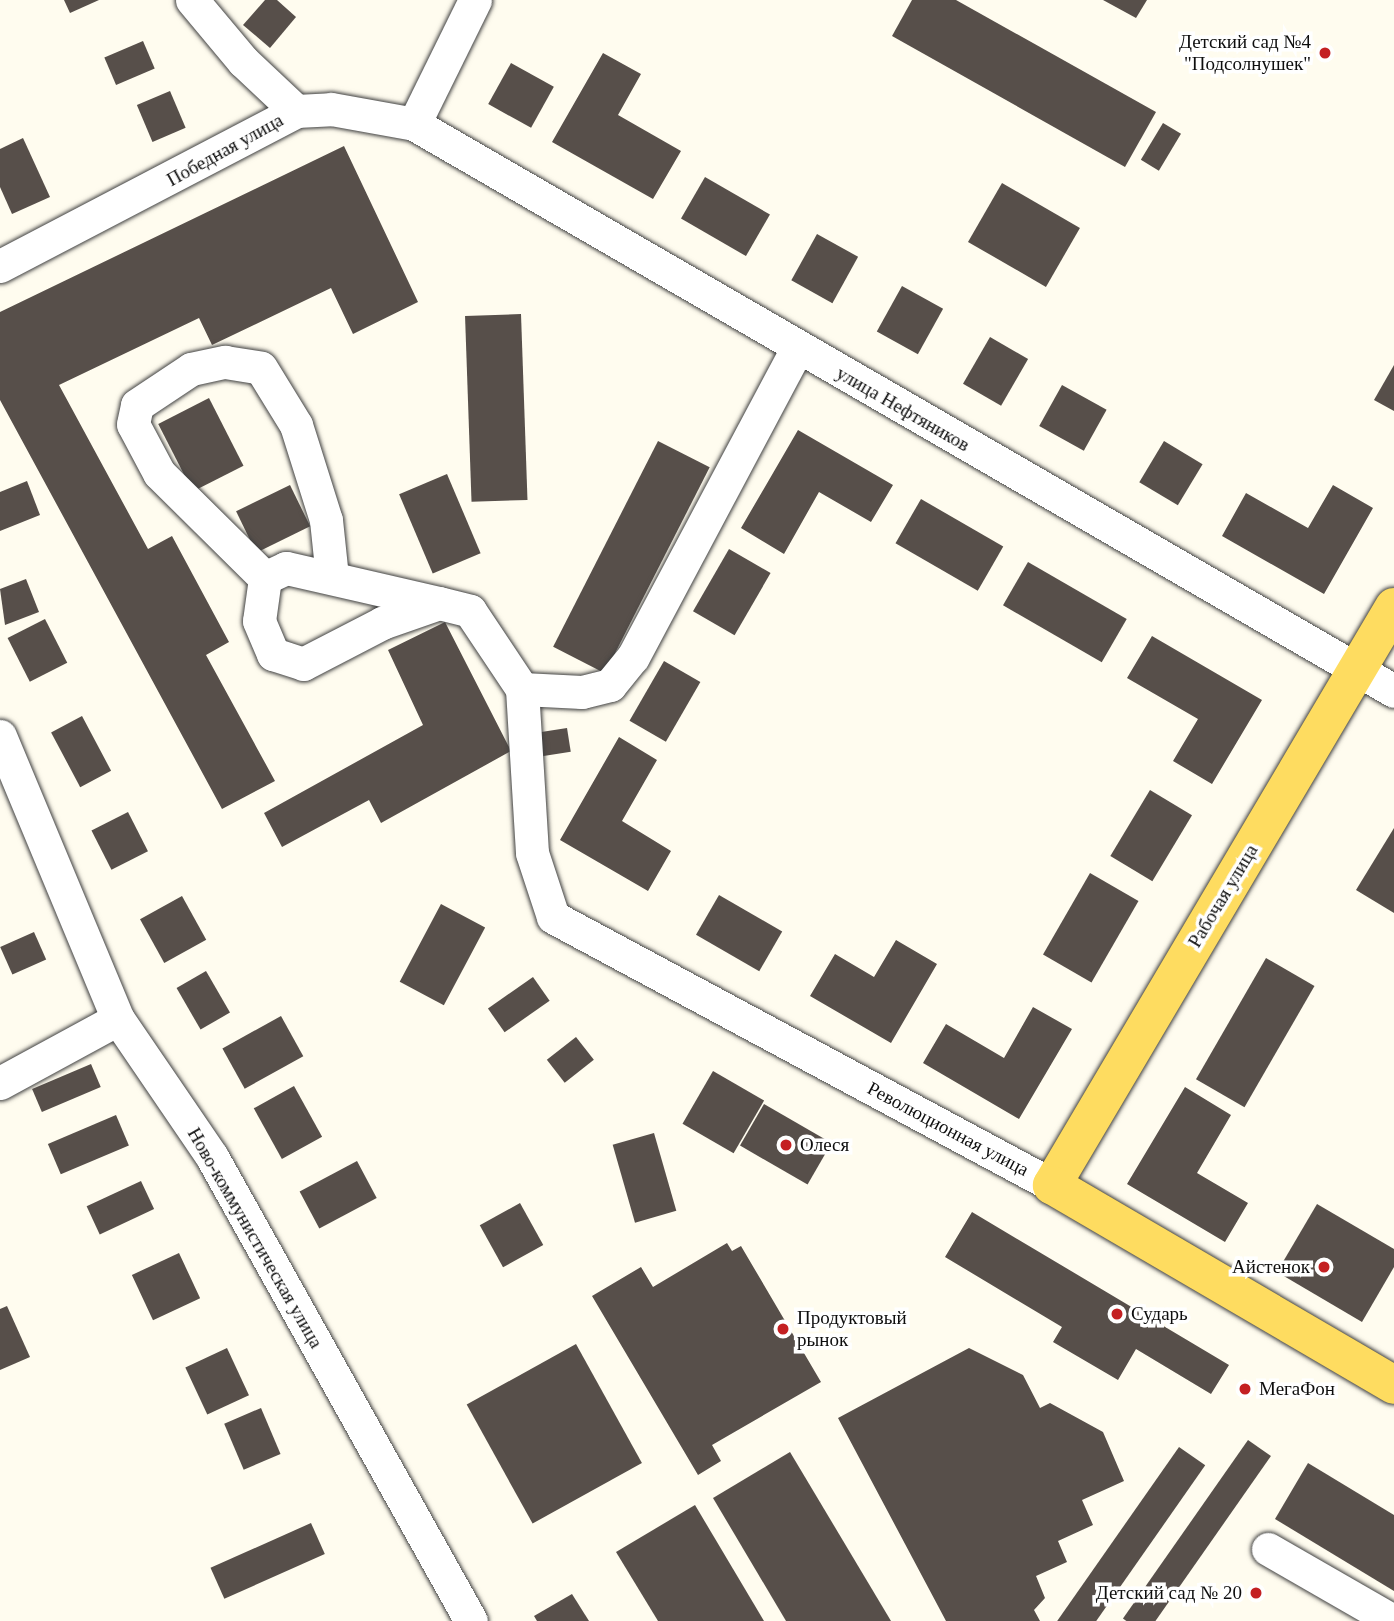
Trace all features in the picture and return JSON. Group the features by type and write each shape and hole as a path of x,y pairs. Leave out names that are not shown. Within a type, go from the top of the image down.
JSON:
{"main road":[{"name":"Рабочая улица","path":"1052,1185 1394,607"},
{"name":"Революционная улица","path":"1052,1185 1394,1385"}],"street":[{"path":"192,0 243,61 296,111"},
{"path":"414,124 475,0"},
{"name":"Победная улица","path":"0,266 296,111 331,109 414,124"},
{"name":"улица Нефтяников","path":"414,124 797,349 1394,691"},
{"path":"265,578 286,568 470,611 522,689 582,692 610,685 633,657 797,349"},
{"path":"265,578 159,473 133,424 137,405 191,369 225,362 261,369 296,425 326,520 332,577"},
{"path":"265,578 259,621 273,654 303,664 382,623 439,603"},
{"name":"Революционная улица","path":"522,689 532,853 553,916 1052,1185"},
{"name":"Ново-коммунистическая улица","path":"0,736 118,1019 212,1157 471,1621"},
{"path":"0,1083 118,1019"},
{"path":"1268,1549 1393,1621"}],"building":[{"path":"64,0 99,0 70,13"},
{"path":"265,0 277,0 296,17 270,48 243,25"},
{"path":"912,0 956,0 1156,112 1125,167 892,36"},
{"path":"1103,0 1147,0 1136,18"},
{"path":"143,41 155,69 116,85 104,57"},
{"path":"603,53 641,74 618,115 681,151 653,199 552,142"},
{"path":"511,63 554,87 531,128 488,104"},
{"path":"170,91 186,128 152,142 137,105"},
{"path":"1163,123 1181,134 1159,171 1141,160"},
{"path":"23,138 50,197 12,214 0,187 0,149"},
{"path":"344,146 418,302 353,334 331,288 212,345 199,318 59,385 148,549 172,536 229,642 206,655 275,781 222,809 0,400 0,312"},
{"path":"705,177 770,214 746,256 681,219"},
{"path":"1002,183 1080,228 1046,287 968,242"},
{"path":"817,234 858,257 832,303 791,280"},
{"path":"902,286 943,309 918,354 877,331"},
{"path":"521,314 527,500 472,502 465,316"},
{"path":"990,337 1028,359 1001,406 963,384"},
{"path":"1394,365 1394,411 1374,400"},
{"path":"1062,385 1107,410 1084,451 1039,426"},
{"path":"209,398 244,466 193,492 158,424"},
{"path":"798,430 893,485 871,522 819,492 784,554 741,528"},
{"path":"658,441 710,467 605,673 553,647"},
{"path":"1164,441 1203,464 1178,505 1139,482"},
{"path":"447,474 481,553 433,573 399,494"},
{"path":"27,481 40,515 0,531 0,492"},
{"path":"290,485 310,526 256,553 236,511"},
{"path":"1333,485 1373,508 1324,594 1222,536 1246,493 1308,528"},
{"path":"921,499 1003,546 978,591 896,543"},
{"path":"729,549 771,573 735,635 693,611"},
{"path":"1028,562 1127,619 1102,662 1003,605"},
{"path":"26,579 39,612 5,625 0,589"},
{"path":"45,619 67,663 30,682 8,638"},
{"path":"445,622 511,751 381,823 369,800 282,847 264,813 423,725 388,650"},
{"path":"1152,636 1262,700 1212,784 1173,761 1198,719 1127,678"},
{"path":"664,661 700,682 666,742 630,721"},
{"path":"82,716 111,771 80,787 51,732"},
{"path":"567,728 571,752 537,757 533,733"},
{"path":"619,737 657,760 622,821 671,851 648,891 560,840"},
{"path":"1150,790 1192,815 1152,881 1110,856"},
{"path":"128,812 148,851 111,870 91,831"},
{"path":"1394,828 1394,913 1356,890"},
{"path":"1090,873 1138,901 1091,982 1043,954"},
{"path":"719,895 782,932 759,971 696,935"},
{"path":"182,896 206,940 164,963 140,919"},
{"path":"441,904 485,927 444,1005 400,982"},
{"path":"34,932 46,959 12,974 0,947"},
{"path":"896,940 937,964 891,1043 810,996 835,954 874,977"},
{"path":"1266,958 1314,986 1244,1107 1196,1079"},
{"path":"206,971 230,1013 201,1030 177,988"},
{"path":"533,977 550,1001 505,1032 488,1009"},
{"path":"1033,1007 1072,1029 1019,1119 923,1063 946,1024 1004,1058"},
{"path":"281,1016 303,1056 245,1089 222,1048"},
{"path":"576,1037 594,1060 565,1083 547,1060"},
{"path":"91,1064 101,1087 42,1112 32,1089"},
{"path":"713,1071 764,1100 734,1153 682,1124"},
{"path":"294,1086 322,1137 282,1159 254,1108"},
{"path":"1185,1087 1231,1115 1197,1173 1248,1203 1225,1242 1127,1184"},
{"name":"Олеся","path":"764,1104 832,1143 808,1185 740,1146"},
{"path":"116,1115 129,1145 61,1174 48,1144"},
{"path":"654,1133 676,1211 635,1223 613,1145"},
{"path":"357,1161 377,1198 319,1229 300,1192"},
{"path":"141,1181 154,1209 100,1234 87,1206"},
{"path":"520,1203 543,1245 503,1267 480,1225"},
{"path":"1317,1204 1394,1249 1394,1267 1362,1322 1277,1272"},
{"path":"972,1212 1229,1365 1211,1394 1136,1349 1118,1380 1053,1342 1062,1327 945,1257"},
{"path":"727,1243 732,1251 741,1246 821,1382 712,1445 721,1461 698,1475 592,1296 641,1267 653,1287"},
{"path":"179,1253 200,1298 153,1320 132,1275"},
{"path":"7,1306 30,1357 0,1370 0,1309"},
{"path":"576,1344 642,1463 533,1524 467,1405"},
{"path":"227,1348 249,1395 207,1415 185,1367"},
{"path":"969,1348 1023,1375 1040,1408 1050,1403 1103,1432 1124,1481 1082,1500 1093,1525 1058,1541 1067,1562 1036,1576 1045,1598 1034,1610 1040,1621 946,1621 838,1418"},
{"path":"261,1408 281,1454 244,1470 224,1424"},
{"path":"1248,1440 1271,1456 1155,1621 1126,1621 1123,1619"},
{"path":"1179,1447 1205,1465 1096,1621 1057,1621"},
{"path":"790,1452 891,1621 786,1621 713,1498"},
{"path":"1308,1463 1394,1515 1394,1591 1275,1519"},
{"path":"695,1505 764,1621 658,1621 616,1552"},
{"path":"311,1523 325,1554 224,1599 211,1568"},
{"path":"572,1594 589,1621 537,1621 534,1616"}],"place":[{"name":"Детский сад №4 \"Подсолнушек\"","path":"1325,53"},
{"name":"Олеся","path":"786,1145"},
{"name":"Айстенок","path":"1324,1267"},
{"name":"Сударь","path":"1117,1314"},
{"name":"Продуктовый рынок","path":"783,1329"},
{"name":"МегаФон","path":"1245,1389"},
{"name":"Детский сад № 20","path":"1256,1593"}]}
